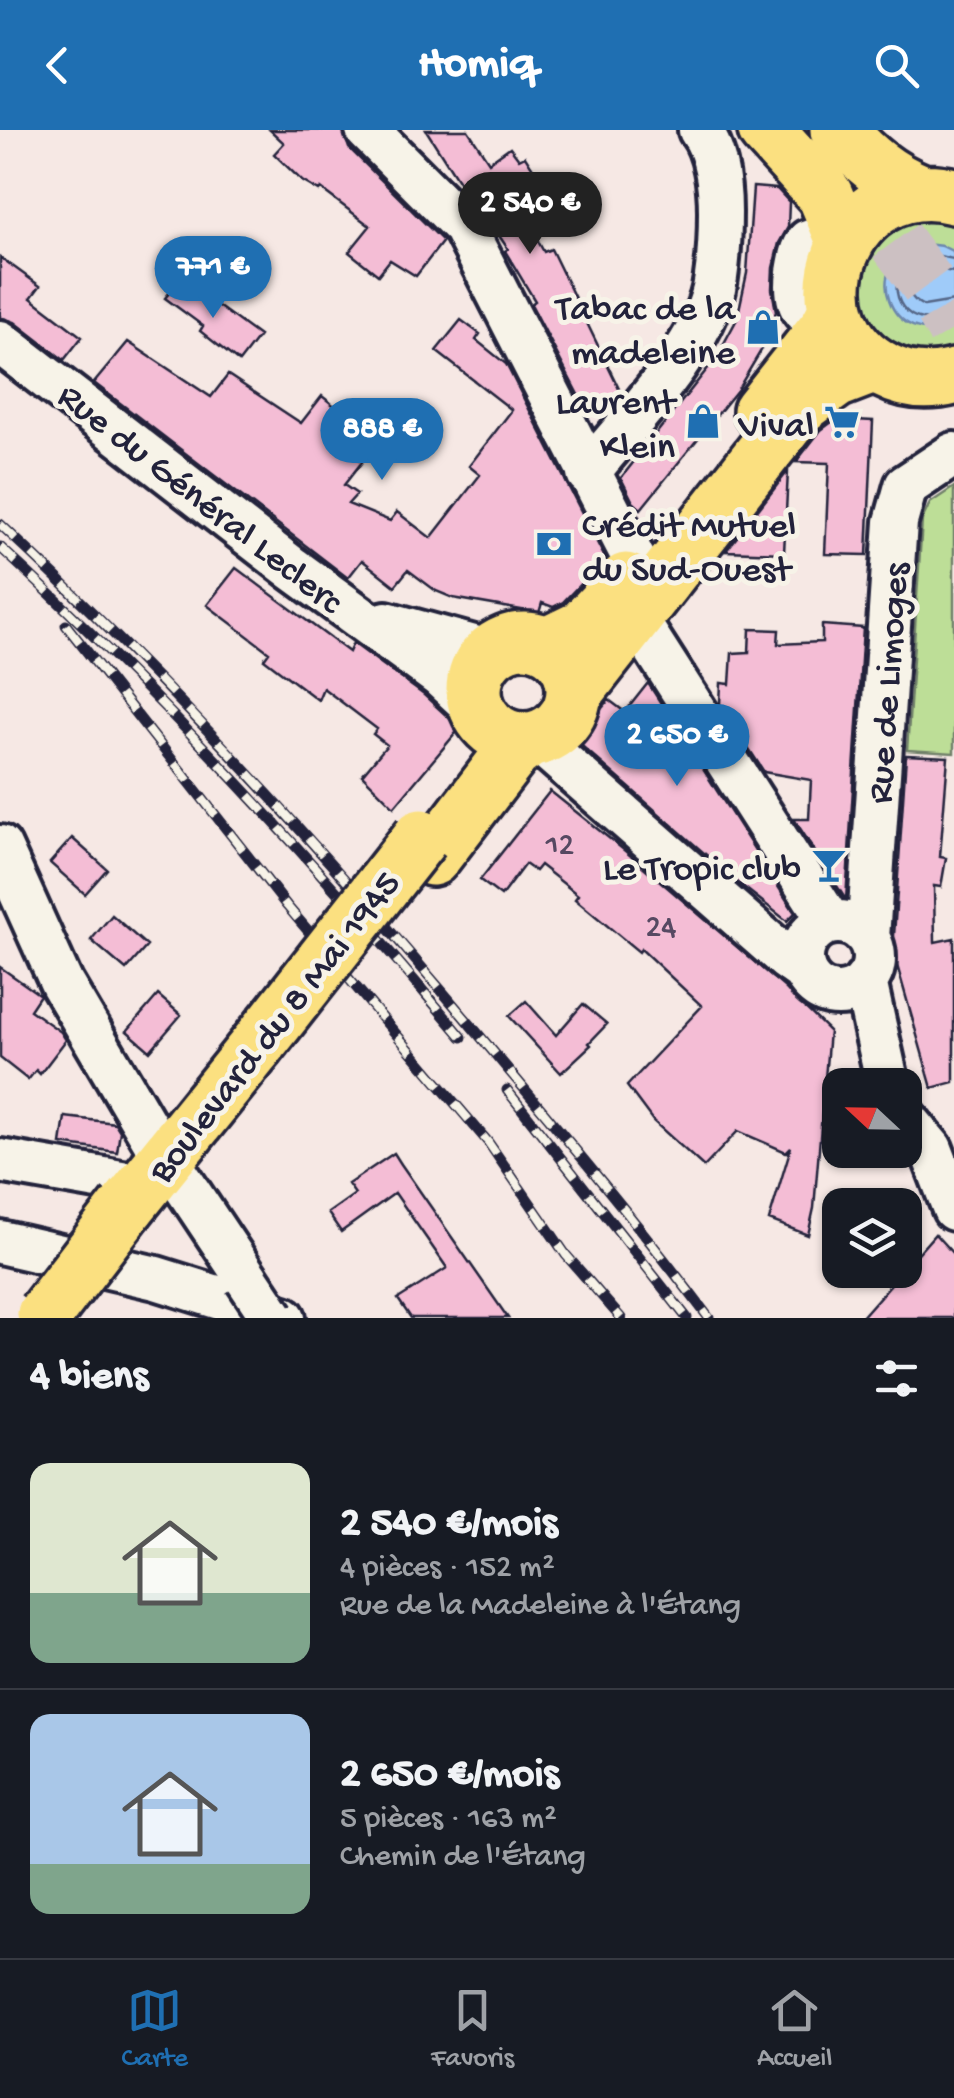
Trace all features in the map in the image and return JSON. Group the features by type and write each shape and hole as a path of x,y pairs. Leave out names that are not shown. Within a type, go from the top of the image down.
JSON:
{"main road":[{"path":"766,130 826,195 876,208 898,197 941,186"},
{"path":"574,692 568,664 547,645 519,640 492,652 481,665 474,696 508,728 548,734 567,717 574,692 636,592 799,407 836,380 847,334 835,271 846,199 806,130"},
{"path":"846,199 878,170 895,182 941,186"},
{"path":"847,334 891,374 945,387"},
{"path":"547,645 582,628 636,592"},
{"name":"Boulevard du 8 Mai 1945","path":"55,1316 152,1188 427,848 513,752 508,728"}],"street":[{"path":"367,130 464,227 588,473 636,592 849,930 809,936 803,947 835,982 883,1067"},
{"path":"588,473 687,348 714,292 720,247 720,194 711,154 700,130"},
{"name":"Rue du Général Leclerc","path":"0,342 610,805"},
{"name":"Rue de Limoges","path":"835,982 874,960 849,930 896,522 906,486 954,454"},
{"path":"356,614 492,652"},
{"path":"427,848 522,774 550,776 610,805 786,958 835,982"},
{"path":"0,847 152,1188 247,1279 273,1318"},
{"path":"922,1138 931,1149 954,1209"},
{"path":"0,1161 152,1188"},
{"path":"0,1242 156,1278 284,1318"}],"green space":[{"path":"954,213 954,359 885,351 851,289 882,225"},
{"path":"954,487 954,753 907,750 922,520 930,503"}],"water":[{"path":"926,244 954,252 954,321 932,329 913,326 898,316 889,300 887,283 891,266 904,252"}],"building":[{"path":"270,130 343,130 349,148 443,241 416,276 390,260 378,275 349,252 370,226 321,189 302,181 274,154 284,143"},
{"path":"426,130 468,130 489,162 510,147 519,159 525,156 541,181 514,198 544,252 551,249 620,391 585,408 531,304 535,301 505,251 508,249"},
{"path":"753,187 777,189 789,202 788,227 773,268 773,322 738,389 641,509 621,478 716,358 737,319 747,273"},
{"path":"0,257 40,286 31,298 82,337 64,360 15,322 0,317"},
{"path":"181,279 259,336 239,362 200,331 203,326 165,298"},
{"path":"461,320 480,334 476,340 506,364 605,558 563,602 553,607 542,603 539,613 453,598 436,591 408,570 395,586 362,560 348,578 94,383 128,342 211,397 228,375 301,423 322,396 371,435 354,456 362,462 344,485 357,494 348,504 390,521 397,512 431,538 480,475 469,466 512,410 436,351"},
{"path":"836,419 873,421 867,555 825,554 829,463 796,462 821,430"},
{"path":"788,471 784,553 726,551"},
{"path":"236,568 349,652 353,643 424,695 460,728 394,807 362,775 387,745 373,734 377,729 323,688 318,700 264,659 269,652 207,605"},
{"path":"822,625 863,628 846,900 794,819 809,819 811,780 764,772 720,704 721,683 730,684 732,653 749,652 750,629 779,630 778,644 822,642"},
{"path":"648,683 795,913 787,921 575,740 609,700 625,712"},
{"path":"906,755 948,757 940,857 946,858 941,887 934,886 935,942 954,938 954,1082 932,1088 893,951"},
{"path":"550,791 785,988 829,1031 826,1068 822,1068 814,1208 808,1235 769,1220 791,1147 786,1152 738,1131 704,1167 653,1121 627,1086 702,1006 540,865 535,871 525,864 501,896 480,880"},
{"path":"72,838 107,869 85,894 50,863"},
{"path":"112,915 147,946 126,970 91,940"},
{"path":"0,967 40,995 30,1010 66,1040 40,1074 36,1070 28,1080 0,1058"},
{"path":"158,995 181,1015 150,1051 127,1031"},
{"path":"526,1001 556,1035 583,1004 607,1024 561,1073 509,1016"},
{"path":"65,1117 115,1123 120,1131 117,1152 61,1144"},
{"path":"394,1153 508,1318 411,1318 398,1299 447,1268 395,1193 341,1232 328,1213 355,1194 348,1184"},
{"path":"935,1234 954,1255 954,1318 861,1318 887,1288 922,1288 922,1249"}],"tunnel":[{"path":"846,174 930,287 954,329"}],"railway":[{"path":"0,524 192,713 314,845 546,1115 709,1318"},
{"path":"0,547 239,784 462,1037"},
{"path":"66,625 287,906 488,1142 566,1255 621,1318"},
{"path":"507,1090 687,1318"}],"place":[{"name":"Tabac de la madeleine","path":"763,327"},
{"name":"Laurent Klein","path":"703,421"},
{"name":"Vival","path":"842,422"},
{"name":"Crédit Mutuel du Sud-Ouest","path":"554,544"},
{"name":"Le Tropic club","path":"829,865"}]}
